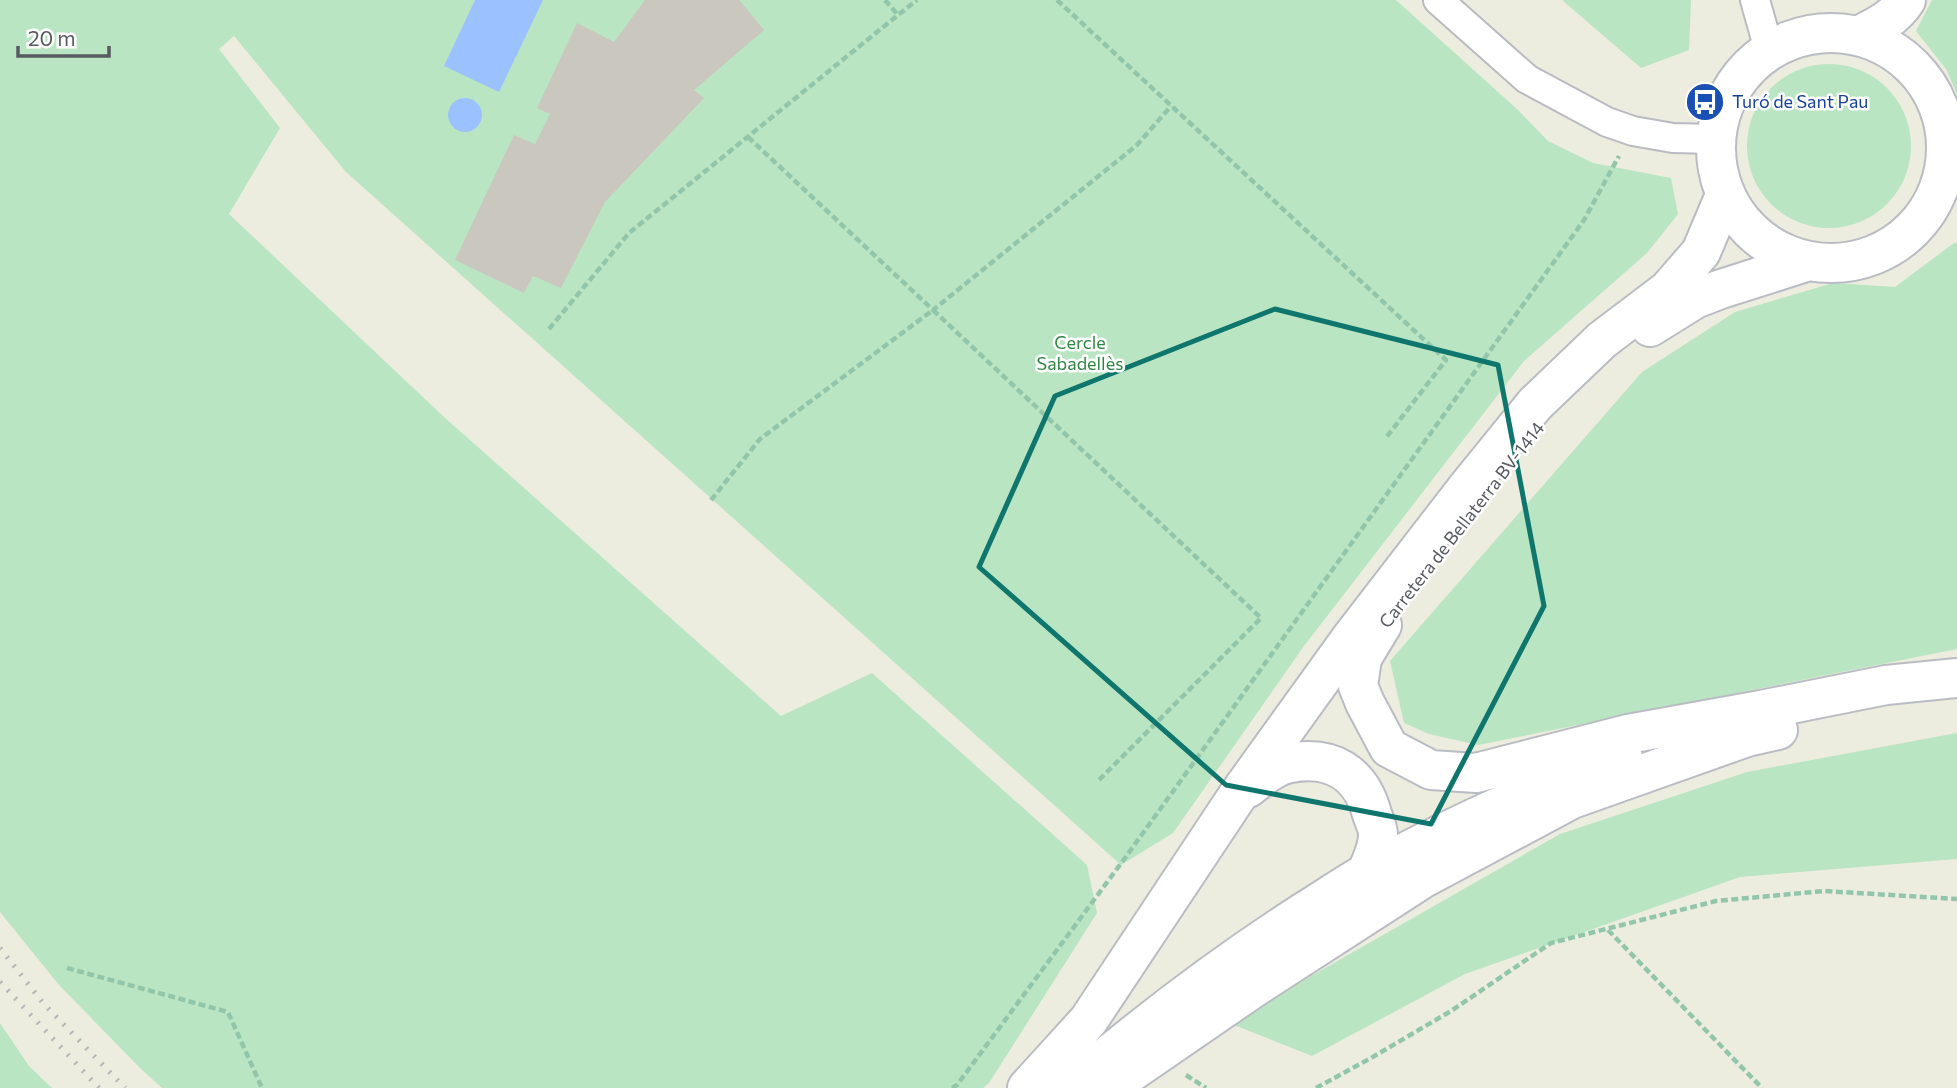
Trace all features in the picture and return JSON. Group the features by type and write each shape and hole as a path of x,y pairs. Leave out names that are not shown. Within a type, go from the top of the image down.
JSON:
{"street":[{"path":"1438,0 1527,79 1607,122 1633,131 1673,138 1715,139"},
{"path":"1755,0 1769,50"},
{"path":"1858,36 1880,26 1901,8 1906,0"},
{"path":"1911,232 1931,206 1943,176 1946,135 1936,100 1915,69 1888,48 1858,36 1830,33 1802,36 1769,50 1740,77 1723,107 1715,139 1725,195 1742,223 1768,245 1809,261 1843,263 1879,253 1911,232 1957,219"},
{"name":"Carretera de Bellaterra BV-1414","path":"1725,195 1701,252 1668,290 1602,340 1535,404 1458,499 1357,661 1365,704 1389,748 1431,770 1476,774 1628,734 1886,685 1957,677"},
{"name":"Carretera de Bellaterra BV-1414","path":"1027,1088 1088,1021 1238,795 1357,661 1388,616 1549,414 1637,335 1695,299 1809,261"},
{"path":"1108,1088 1255,987 1422,878 1572,799 1747,737 1882,706 1957,699"},
{"name":"Carretera de Bellaterra BV-1414","path":"1069,1088 1116,1048 1260,940 1369,872 1470,821 1587,770 1761,710"},
{"name":"Carretera de Bellaterra BV-1414","path":"1090,1088 1205,998 1344,909 1369,872 1378,834 1369,801 1346,771 1319,761 1289,763 1275,769 1238,795"}],"path":[{"path":"885,0 898,15"},
{"path":"549,329 629,233 917,0"},
{"path":"1057,0 1446,360 1385,439"},
{"path":"710,500 760,439 933,310 1138,145 1171,106"},
{"path":"952,1088 957,1085 1125,858 1584,220 1633,131"},
{"path":"748,137 1261,618 1097,782"},
{"path":"1316,1088 1451,1011 1551,943 1716,901 1824,891 1957,899"},
{"path":"1607,930 1762,1088"},
{"path":"67,968 228,1012 262,1088"}],"highlighted area":[{"path":"1275,309 1498,365 1544,606 1431,824 1226,785 979,567 1055,396"}],"green space":[{"name":"Cercle Sabadellès","path":"0,0 1396,0 1518,110 1548,141 1593,163 1671,178 1678,214 1647,253 1524,361 1304,646 1173,833 1121,865 346,172 234,36 219,49 280,128 229,214 444,417 781,716 872,673 1087,865 1097,913 989,1083 983,1088 162,1088 59,985 0,912"},
{"path":"1562,0 1691,0 1689,50 1641,68"},
{"path":"1932,0 1957,0 1957,94 1946,69 1916,31"},
{"path":"1829,64 1860,70 1887,88 1905,115 1911,146 1905,177 1887,204 1860,222 1829,228 1798,222 1771,204 1753,177 1747,146 1753,115 1771,88 1798,70"},
{"path":"1957,243 1957,649 1478,745 1429,734 1404,723 1390,661 1642,372 1735,312 1833,283 1895,287"},
{"path":"1957,733 1957,859 1740,877 1465,974 1312,1056 1229,1023 1560,834 1747,772"},
{"path":"0,1023 29,1066 52,1088 0,1088"}],"water":[{"path":"475,0 543,0 499,92 444,66"},
{"path":"465,98 477,103 482,115 477,127 465,132 453,127 448,115 453,103"}],"building":[{"path":"645,0 739,0 764,30 694,90 704,98 605,202 561,288 533,276 524,293 455,260 514,135 535,144 550,114 537,108 577,23 614,42"}],"railway":[{"path":"0,948 43,1003 125,1088"},
{"path":"0,982 99,1088"}],"place":[{"name":"Turó de Sant Pau","path":"1705,102"}]}
